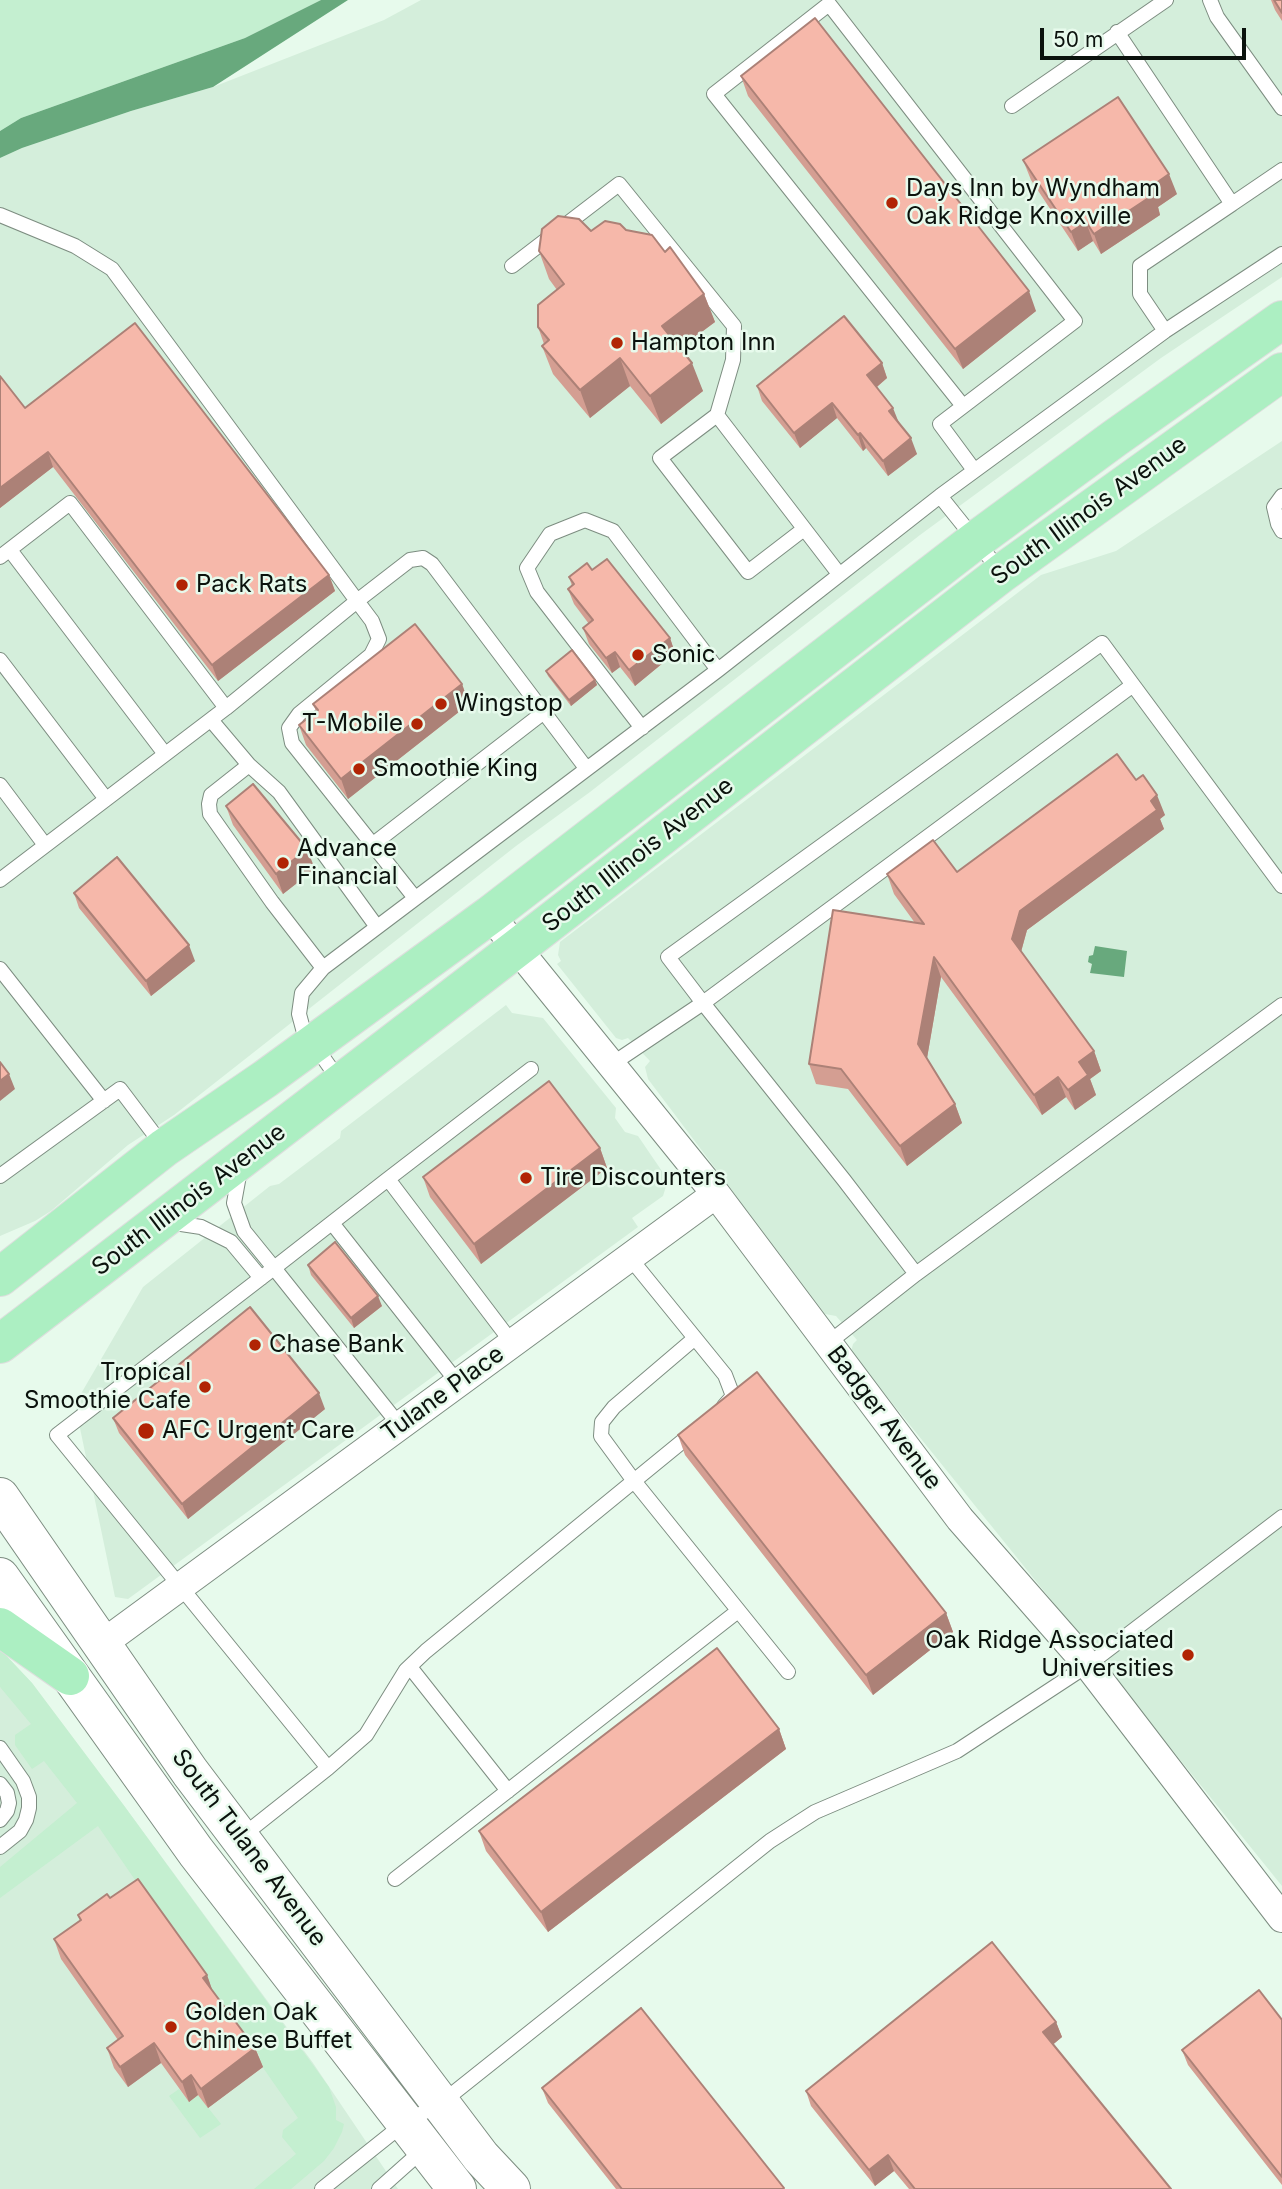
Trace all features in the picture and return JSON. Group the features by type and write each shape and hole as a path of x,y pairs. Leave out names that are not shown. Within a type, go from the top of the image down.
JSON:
{"highway":[{"name":"South Illinois Avenue","path":"0,1277 164,1148 265,1080 490,915 976,540 1282,320"},
{"name":"South Illinois Avenue","path":"0,1344 1002,573 1282,372"},
{"path":"0,1256 100,1200"},
{"path":"0,1627 70,1676"}],"main road":[{"name":"South Tulane Avenue","path":"0,1497 190,1772 240,1838 427,2127 457,2189"},
{"name":"South Tulane Avenue","path":"0,1577 196,1852 427,2127 481,2157 511,2189"}],"street":[{"name":"Badger Avenue","path":"490,915 716,1194 960,1519 1088,1665 1282,1918"},
{"name":"Tulane Place","path":"102,1644 716,1194"}],"lane":[{"path":"1012,106 1166,0"},
{"path":"1210,0 1217,17 1282,108"},
{"path":"963,406 715,94 829,4 1075,321 940,424 974,470"},
{"path":"1117,32 1232,204"},
{"path":"1165,331 1140,294 1140,266 1282,170"},
{"path":"512,266 619,184 734,326 733,360 717,415 660,458 748,572 804,528"},
{"path":"0,215 75,246 112,268 372,621 379,639 371,655 299,714 289,729 292,743 415,898"},
{"path":"341,1083 303,1029 299,1014 302,993 323,968 718,670 974,470 1165,331 1282,254"},
{"path":"717,415 839,574"},
{"path":"940,496 1002,573"},
{"path":"1282,496 1274,508 1282,531"},
{"path":"165,754 5,553 70,503 226,708"},
{"path":"642,728 537,593 527,568 550,534 585,520 613,531 718,670"},
{"path":"0,880 211,720 357,601 410,561 423,558 432,565 586,768"},
{"path":"916,1274 668,957 1102,643 1282,886"},
{"path":"0,660 106,799"},
{"path":"612,1064 703,1003 1133,685"},
{"path":"372,845 544,712"},
{"path":"211,720 249,765 279,792 377,927"},
{"path":"249,765 211,795 211,814 272,902 323,968"},
{"path":"0,785 45,845"},
{"path":"0,970 104,1101"},
{"path":"827,1344 916,1274 1282,1004"},
{"path":"328,1768 57,1434 531,1069"},
{"path":"0,1175 120,1089 164,1148"},
{"path":"243,1158 234,1203 244,1231 400,1426"},
{"path":"388,1179 513,1344"},
{"path":"160,1221 201,1227 232,1242 261,1278"},
{"path":"332,1223 458,1383"},
{"path":"240,1838 366,1735 410,1667 426,1651 712,1418 733,1396 725,1375 630,1258"},
{"path":"695,1338 614,1407 602,1422 601,1436 788,1672"},
{"path":"323,2189 427,2127 786,1830 815,1812 957,1751 1088,1665 1282,1517"},
{"path":"396,1879 738,1611"},
{"path":"410,1667 508,1791"},
{"path":"0,1748 23,1781 29,1797 29,1808 20,1831 0,1847"},
{"path":"0,1784 7,1793 9,1803 0,1820"},
{"path":"379,2189 427,2127"}],"shaded area":[{"path":"0,0 321,0 245,38 21,118 0,131"},
{"path":"321,0 348,0 213,87 131,111 0,158 0,131 21,118 245,38"},
{"path":"421,0 1282,0 1282,277 1161,358 920,535 590,792 516,846 174,1115 128,1145 51,1211 0,1236 0,158 131,111 213,87 384,20"},
{"path":"1282,441 1282,1886 851,1352 857,1340 836,1316 825,1314 648,1079 645,1067 650,1061 628,1038 616,1038 557,964 561,961 558,955 560,942 1041,575 1116,551"},
{"path":"1095,946 1127,951 1124,977 1090,973 1092,964 1088,962 1089,956 1093,955"},
{"path":"506,1005 512,1013 543,1018 616,1108 615,1118 625,1132 638,1136 668,1180 663,1196 632,1218 638,1227 128,1599 115,1597 75,1404 143,1287 270,1186 279,1184 340,1138 341,1131"},
{"path":"0,1649 32,1683 125,1807 313,2063 398,2189 0,2189"},
{"path":"0,1649 32,1683 329,2087 336,2107 336,2120 344,2124 342,2132 324,2161 291,2189 254,2189 296,2154 282,2137 283,2130 298,2118 257,2059 260,2056 214,1995 98,1826 0,1898 0,1867 77,1803 44,1761 32,1769 15,1745 15,1735 31,1724 0,1687"},
{"path":"179,2089 189,2102 198,2095 221,2124 200,2138 169,2096"}],"building":[{"path":"1274,0 1282,0 1282,13"},
{"name":"Days Inn by Wyndham Oak Ridge Knoxville","path":"815,18 1029,291 955,349 741,76"},
{"path":"1118,97 1169,174 1149,188 1153,195 1094,234 1086,222 1071,232 1023,160"},
{"name":"Hampton Inn","path":"558,216 579,219 591,231 605,221 620,224 626,230 652,235 665,252 670,247 704,294 662,326 692,363 650,396 620,358 580,390 542,346 549,340 538,327 538,305 564,284 539,251 542,229"},
{"path":"844,316 882,363 867,375 893,408 889,411 911,438 883,461 832,403 794,433 757,386"},
{"path":"135,323 329,575 212,665 48,452 0,488 0,376 25,408"},
{"path":"607,559 670,638 629,670 615,652 606,658 583,628 593,620 568,589 574,584 569,577 587,563 592,570"},
{"path":"415,624 462,684 341,779 299,725 318,710 313,704"},
{"path":"572,650 595,680 569,700 546,671"},
{"path":"1117,754 1136,780 1143,775 1157,795 1151,801 1157,810 1020,911 1012,939 1094,1051 1079,1062 1088,1075 1068,1090 1058,1077 1034,1095 934,957 918,1044 955,1104 900,1146 841,1069 809,1064 833,910 924,924 887,874 933,840 957,872"},
{"path":"253,784 307,849 276,874 226,806"},
{"path":"117,857 189,945 146,981 74,893"},
{"path":"0,1062 9,1074 0,1081"},
{"path":"549,1081 600,1148 474,1244 423,1177"},
{"path":"335,1242 378,1296 351,1318 308,1265"},
{"path":"250,1307 319,1393 182,1504 113,1418"},
{"path":"757,1372 946,1613 866,1675 678,1435"},
{"path":"717,1648 779,1729 541,1912 479,1831"},
{"name":"Golden Oak Chinese Buffet","path":"138,1879 207,1975 203,1978 255,2048 201,2089 191,2075 182,2082 154,2043 120,2067 107,2048 123,2036 54,1939 81,1920 78,1915 107,1894 110,1898"},
{"path":"992,1942 1056,2022 1043,2032 1171,2189 915,2189 888,2155 869,2170 806,2091"},
{"path":"1259,1990 1282,2020 1282,2177 1182,2050"},
{"path":"641,2008 783,2189 622,2189 542,2088"}],"place":[{"name":"Days Inn by Wyndham Oak Ridge Knoxville","path":"892,203"},
{"name":"Hampton Inn","path":"617,343"},
{"name":"Pack Rats","path":"182,585"},
{"name":"Sonic","path":"638,655"},
{"name":"Wingstop","path":"441,704"},
{"name":"T-Mobile","path":"417,724"},
{"name":"Smoothie King","path":"359,769"},
{"name":"Advance Financial","path":"283,863"},
{"name":"Tire Discounters","path":"526,1178"},
{"name":"Chase Bank","path":"255,1345"},
{"name":"Tropical Smoothie Cafe","path":"205,1387"},
{"name":"AFC Urgent Care","path":"146,1431"},
{"name":"Oak Ridge Associated Universities","path":"1188,1655"},
{"name":"Golden Oak Chinese Buffet","path":"171,2027"}]}
